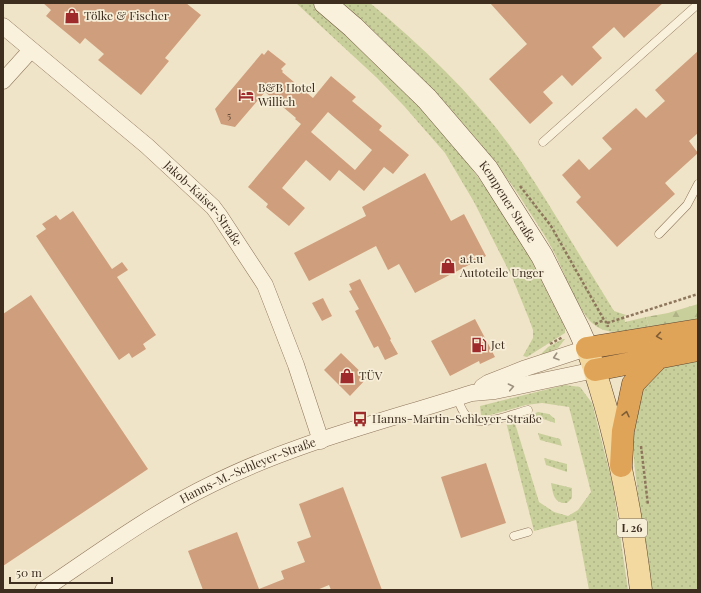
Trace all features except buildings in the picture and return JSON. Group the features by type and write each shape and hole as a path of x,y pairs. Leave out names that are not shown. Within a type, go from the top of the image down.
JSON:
{"highway":[{"path":"587,348 698,330"},
{"path":"595,370 659,356 698,350"},
{"path":"621,466 622,430 633,384 659,356"}],"main road":[{"name":"Kempener Straße","path":"325,3 353,27 427,99 487,169 542,256 579,330 595,370 621,466 641,590"}],"street":[{"name":"Jakob-Kaiser-Straße","path":"3,26 147,146 219,214 265,285 296,365 321,440"},
{"path":"3,81 32,50"},
{"name":"Hanns-M.-Schleyer-Straße","path":"465,396 488,383 526,368 587,348"},
{"name":"Hanns-M.-Schleyer-Straße","path":"43,590 137,527 190,495 251,466 321,440 465,396 595,370"}],"lane":[{"path":"543,142 698,4"},
{"path":"659,234 687,206 698,184"},
{"path":"465,396 464,413 468,418 481,422 528,410"},
{"path":"514,536 528,532"}],"path":[{"path":"607,323 698,294"},
{"path":"641,443 648,513"}],"green space":[{"path":"296,3 314,3 386,68 456,147 491,195 524,246 565,328 565,333 527,357 523,356 533,338 533,330 529,319 512,277 474,202 445,153 377,78"},
{"path":"339,3 370,3 427,53 462,88 510,146 557,218 614,311 626,315 624,316 625,322 646,317 649,327 612,332 598,328 592,323 577,301 548,241 501,170 458,119 435,95"},
{"path":"698,304 698,319 649,327 646,317 668,313"},
{"path":"565,339 558,348 538,357 548,347"},
{"path":"698,358 698,590 651,590 635,471 632,437 636,390 654,369"},
{"path":"565,385 580,387 592,403 613,486 628,590 589,590 576,520 534,531 506,422 514,420 539,502 554,512 568,516 578,510 591,492 569,407 542,403 526,405 487,416 481,415 480,406"},
{"path":"538,412 549,414 555,419 555,423 531,415"},
{"path":"538,433 560,439 562,446 540,440"},
{"path":"544,458 567,464 567,472 546,465"},
{"path":"551,483 572,488 572,498 567,503 559,502 555,498"}],"place":[{"name":"Tölke & Fischer","path":"72,16"},
{"name":"B&B Hotel Willich","path":"246,95"},
{"name":"a.t.u Autoteile Unger","path":"448,266"},
{"name":"Jet","path":"479,345"},
{"name":"TÜV","path":"347,376"},
{"name":"Hanns-Martin-Schleyer-Straße","path":"360,419"}]}
